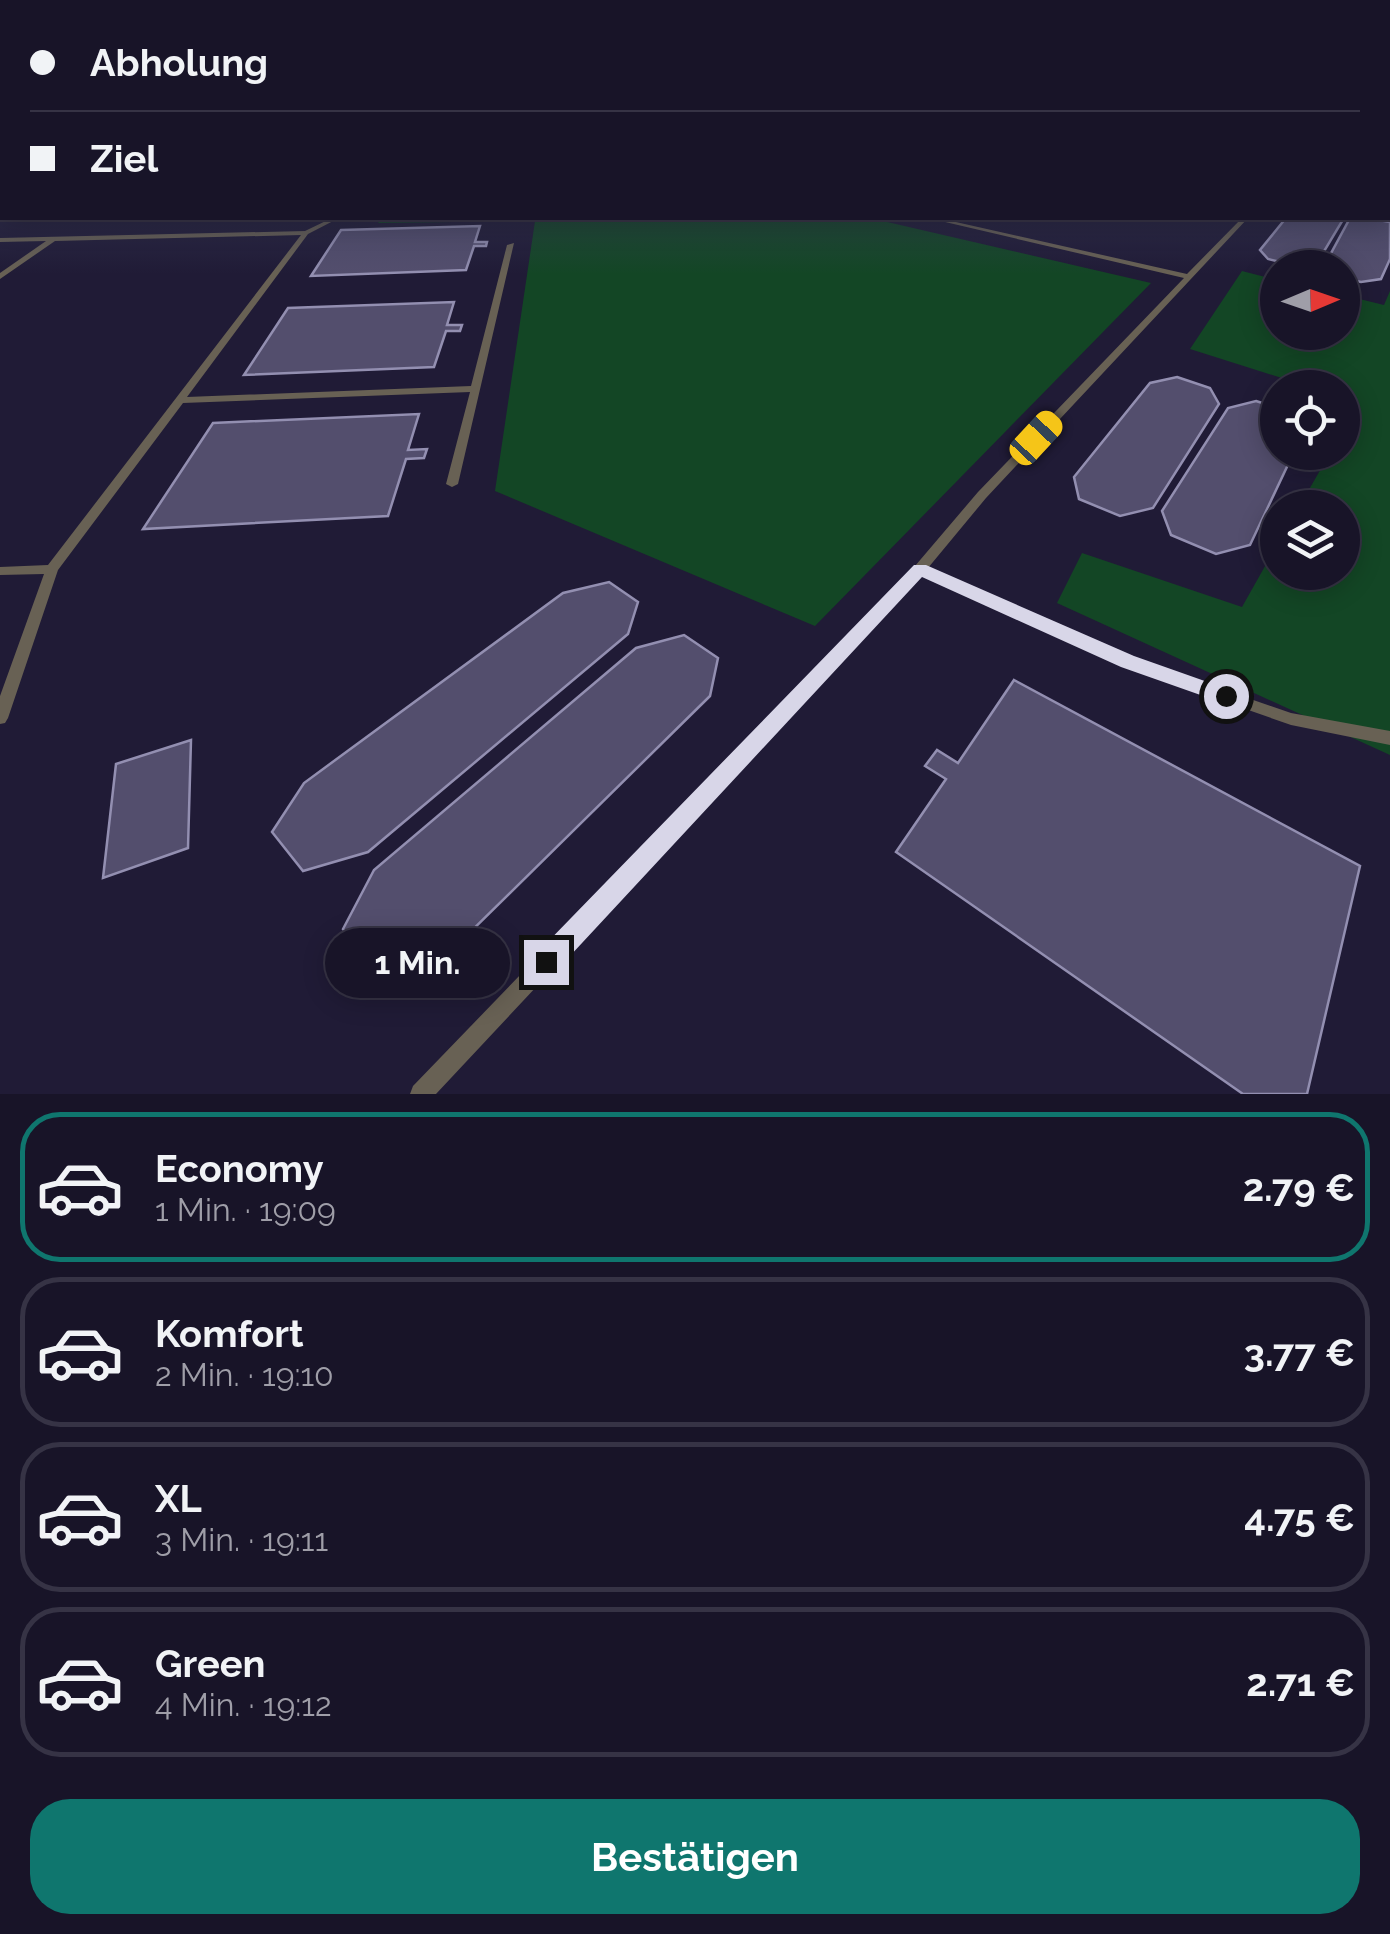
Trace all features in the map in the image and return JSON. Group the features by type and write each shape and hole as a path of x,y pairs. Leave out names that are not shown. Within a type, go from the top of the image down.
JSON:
{"lane":[{"path":"0,240 306,233 332,220"},
{"path":"940,220 1190,277"},
{"path":"421,1094 920,569 982,496 1243,220"},
{"path":"0,718 52,569 306,233"},
{"path":"0,276 54,238"},
{"path":"452,484 511,245"},
{"path":"179,400 473,389"},
{"path":"0,571 52,569"},
{"path":"920,569 1127,662 1291,719 1390,738"}],"green space":[{"path":"380,220 879,220 1151,283 815,626 495,491 535,221 378,223"},
{"path":"1242,271 1260,276 1260,350 1360,350 1360,299 1384,305 1390,291 1390,755 1057,603 1082,553 1242,607 1260,575 1260,590 1360,590 1360,490 1309,490 1320,470 1360,470 1360,370 1260,371 1190,349"}],"building":[{"path":"1284,220 1343,220 1325,250 1260,250"},
{"path":"1349,220 1390,222 1390,259 1381,279 1361,282 1360,250 1333,250"},
{"path":"480,226 475,242 487,242 486,246 474,246 466,270 311,276 341,230"},
{"path":"454,302 447,325 462,325 460,331 446,331 434,367 244,375 288,308"},
{"path":"1177,377 1210,388 1219,404 1153,508 1120,516 1079,499 1074,477 1150,383"},
{"path":"1260,402 1260,470 1285,470 1276,490 1260,490 1260,524 1250,545 1216,554 1171,535 1162,511 1228,408"},
{"path":"419,414 408,450 427,449 424,458 406,459 388,516 143,529 213,423"},
{"path":"609,582 638,602 628,634 368,852 303,871 272,832 304,783 563,593"},
{"path":"684,635 718,658 710,696 449,953 379,976 343,929 374,870 636,648"},
{"path":"1014,680 1360,866 1307,1094 1243,1094 896,852 946,779 925,766 937,750 958,763"},
{"path":"191,740 188,848 103,878 116,764"}],"route":[{"path":"546,962 920,569 1127,662 1226,696"}]}
